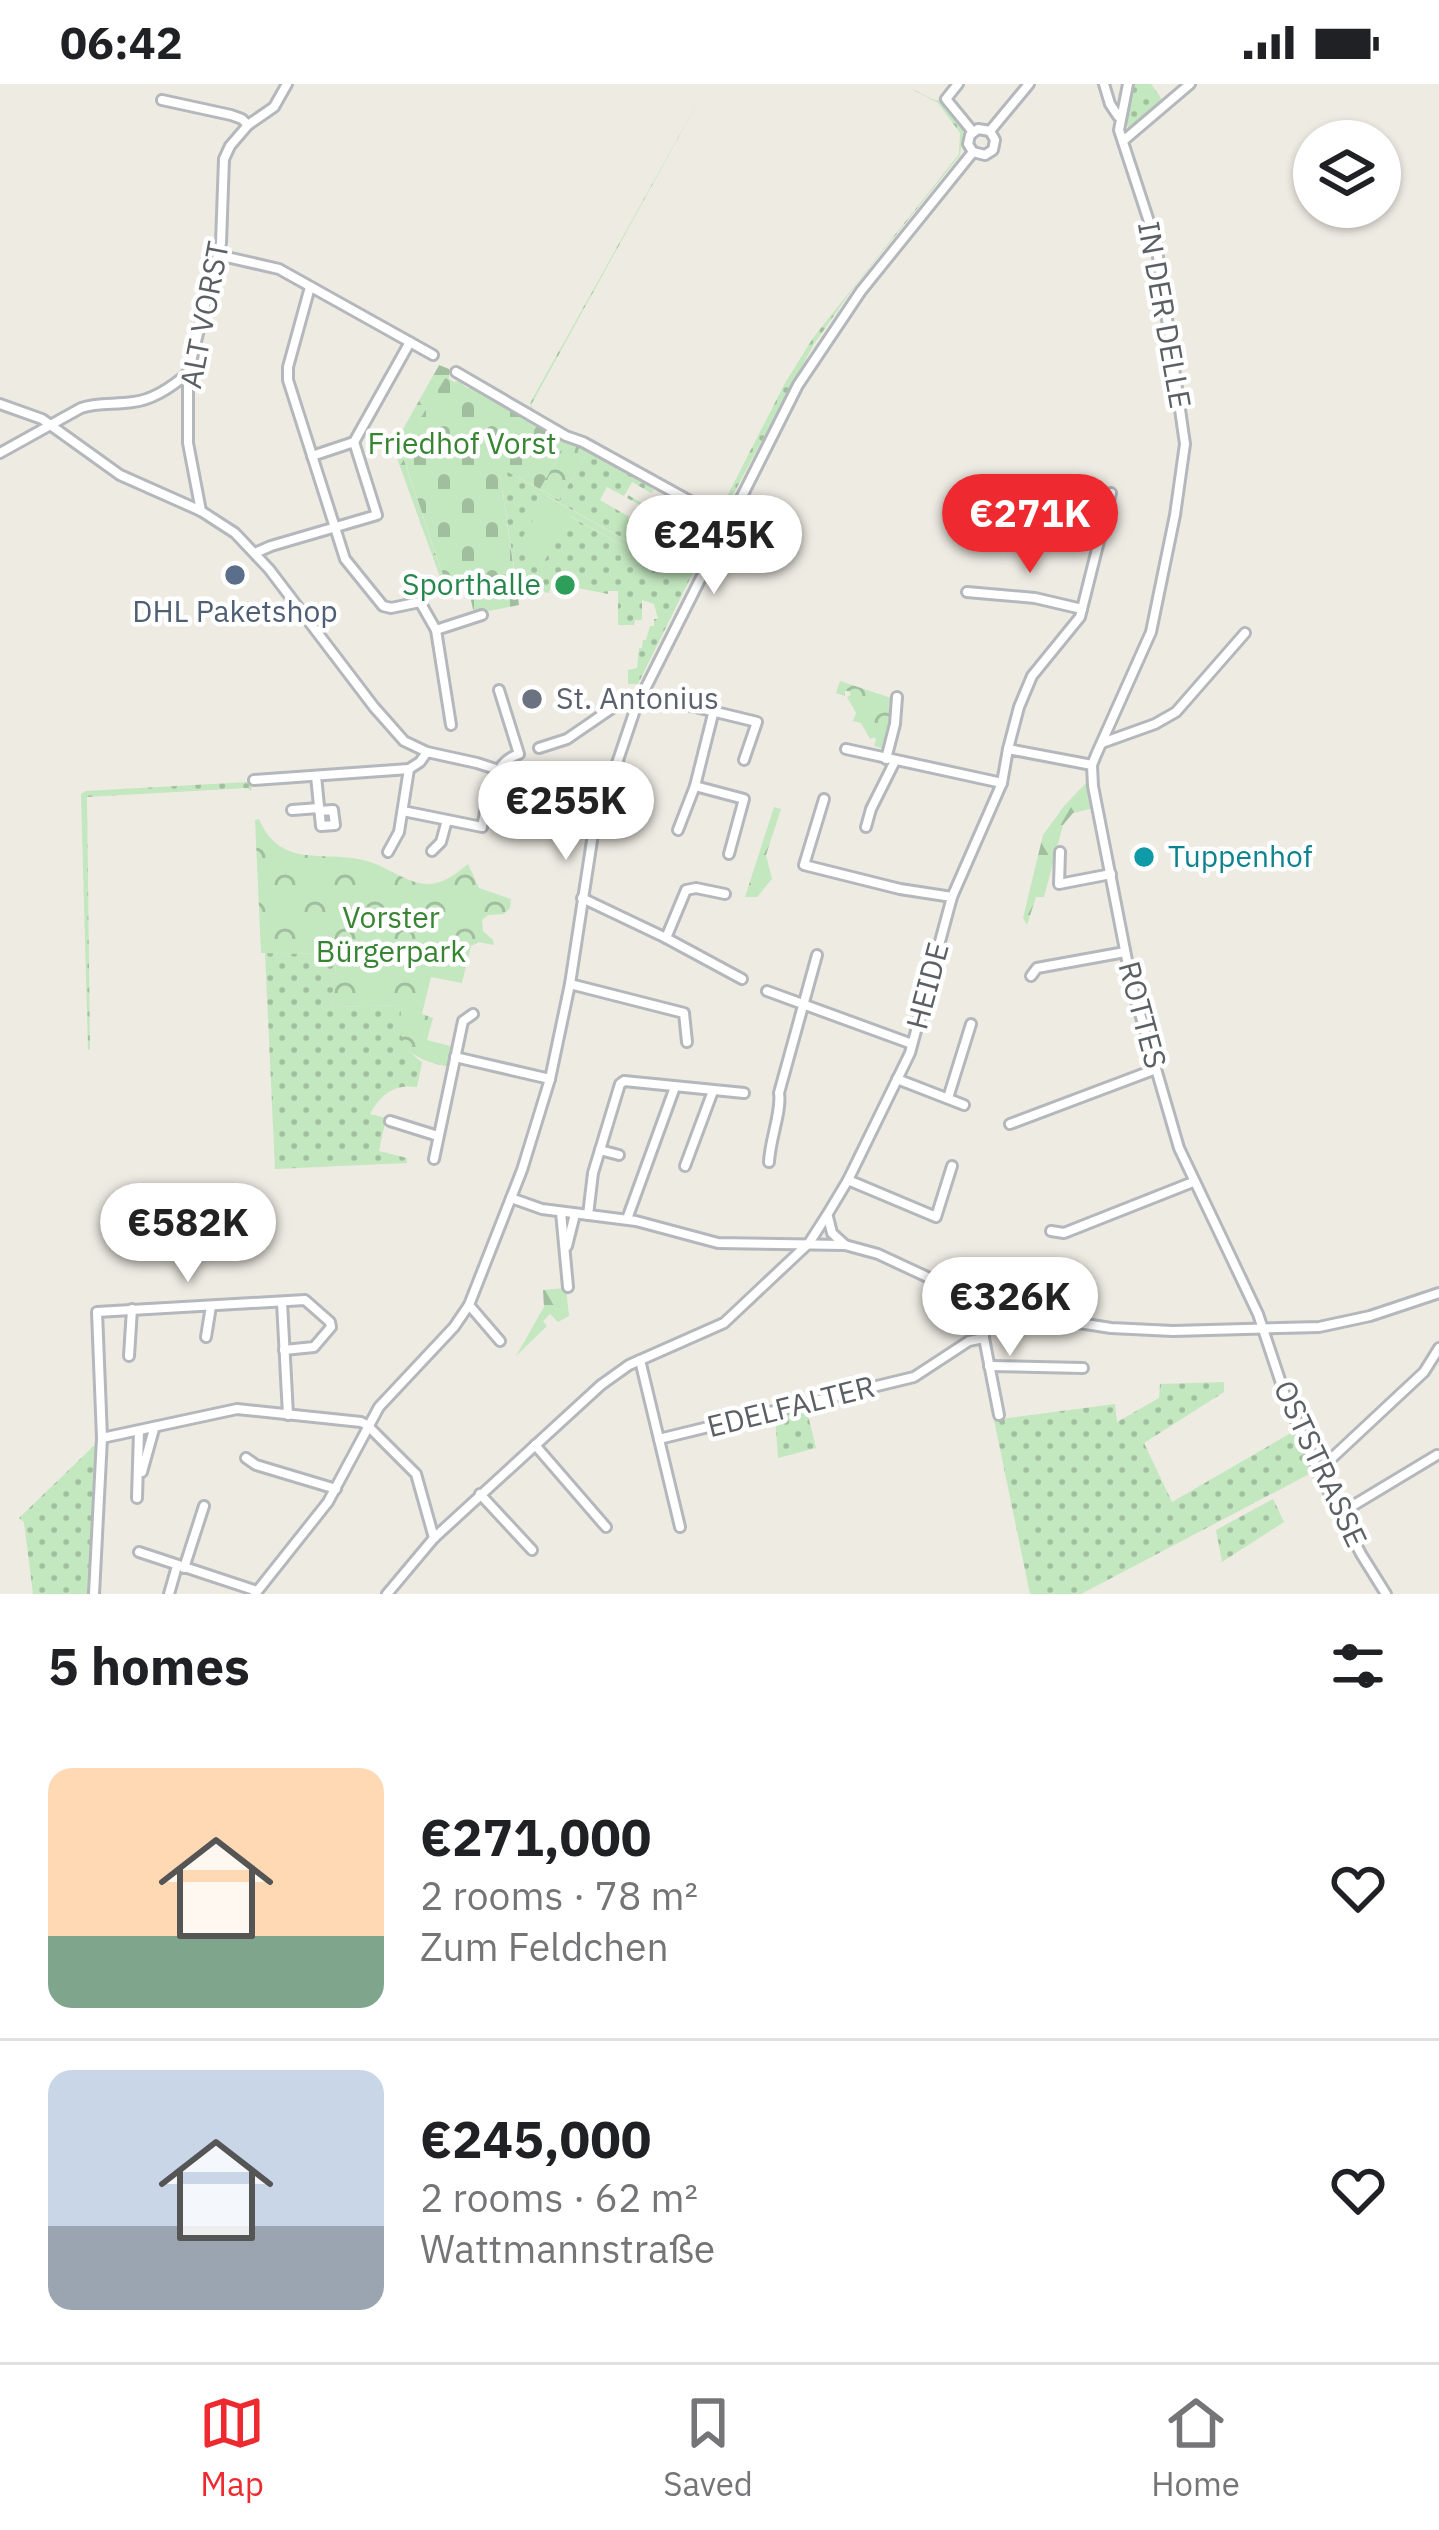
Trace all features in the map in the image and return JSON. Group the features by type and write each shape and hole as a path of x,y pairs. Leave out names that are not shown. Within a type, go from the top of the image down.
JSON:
{"street":[{"name":"ALT VORST","path":"201,511 188,440 188,373 218,255 224,159 248,125 274,107 287,84"},
{"path":"958,84 946,99 973,132"},
{"path":"990,131 1029,84"},
{"name":"IN DER DELLE","path":"1101,744 1148,641 1185,444 1156,243 1119,118 1104,84"},
{"name":"IN DER DELLE","path":"1119,118 1128,84"},
{"path":"1123,141 1190,84"},
{"path":"161,100 231,115 248,125"},
{"path":"990,131 993,150 985,155 973,152 968,144 973,132 990,131"},
{"path":"139,1552 256,1592 336,1489 386,1397 469,1305 550,1078 593,834 642,694 798,385 860,292 973,152"},
{"path":"218,255 279,269 433,355"},
{"path":"310,286 287,376 334,528 345,560 383,606 420,602 436,630 451,725"},
{"path":"312,456 354,442 410,342"},
{"path":"456,372 728,522"},
{"path":"0,453 89,405 150,398 188,373"},
{"path":"0,404 50,424 127,479 201,511 235,533 404,741 519,778 593,834"},
{"path":"255,553 377,515 354,442"},
{"name":"HEIDE","path":"387,1594 434,1538 609,1378 719,1327 808,1243 827,1215 912,1044 952,897 1002,783 1019,707 1032,676 1080,616 1111,494"},
{"path":"968,592 1035,598 1082,609"},
{"path":"436,630 482,615"},
{"path":"1008,748 1092,765 1101,744 1176,712 1245,633"},
{"path":"404,812 482,826 492,782 507,758 519,754 499,690"},
{"path":"539,748 567,739 621,702 642,694 757,722 744,760"},
{"path":"866,827 891,760 897,697"},
{"path":"678,830 695,786 714,710"},
{"path":"846,749 1002,783"},
{"path":"254,780 409,770 427,752"},
{"name":"ROTTES","path":"1092,765 1125,952 1179,1148 1264,1330"},
{"path":"388,852 404,812 409,770"},
{"path":"292,810 319,810 316,776"},
{"path":"695,786 744,799 729,854"},
{"path":"824,799 804,865 952,897"},
{"path":"432,851 440,846 447,820"},
{"path":"1060,852 1060,884 1111,874"},
{"path":"666,938 686,890 725,894"},
{"path":"582,898 742,979"},
{"path":"1031,976 1036,968 1125,952"},
{"path":"769,1162 781,1101 778,1093 817,955"},
{"path":"570,984 684,1012 687,1042"},
{"path":"767,991 912,1044"},
{"path":"434,1159 463,1021 473,1015"},
{"path":"948,1098 971,1024"},
{"path":"455,1058 550,1078"},
{"path":"1010,1124 1156,1069"},
{"path":"897,1079 964,1106"},
{"path":"588,1215 593,1173 620,1084 744,1093"},
{"path":"627,1220 674,1087"},
{"path":"685,1166 713,1091"},
{"path":"390,1121 438,1136"},
{"path":"600,1150 619,1155"},
{"path":"848,1180 936,1217 952,1166"},
{"path":"1052,1231 1064,1233 1193,1182"},
{"path":"511,1198 718,1243 845,1246 878,1254 986,1303 1034,1317 1111,1328 1319,1327 1394,1310 1439,1293"},
{"path":"561,1212 568,1287"},
{"path":"565,1253 575,1213"},
{"path":"827,1215 832,1233 845,1246"},
{"path":"770,1245 779,1253 780,1268"},
{"path":"94,1594 102,1438 97,1312 305,1300 332,1325 314,1347 284,1350"},
{"path":"282,1302 288,1414"},
{"path":"986,1303 984,1338 999,1415"},
{"path":"469,1305 500,1342"},
{"path":"206,1337 211,1306"},
{"path":"129,1356 132,1309"},
{"name":"OSTSTRASSE","path":"1264,1330 1286,1398 1318,1471 1386,1594"},
{"name":"EDELFALTER","path":"659,1439 918,1376 969,1341 984,1338"},
{"path":"1318,1471 1424,1372 1439,1348"},
{"path":"640,1360 680,1527"},
{"path":"989,1366 1083,1368"},
{"path":"102,1438 231,1409 367,1425 416,1474 434,1538"},
{"path":"137,1486 155,1427"},
{"path":"137,1498 139,1431"},
{"path":"535,1445 606,1527"},
{"path":"1339,1514 1437,1455"},
{"path":"246,1458 256,1466 336,1489"},
{"path":"480,1494 532,1550"},
{"path":"169,1594 204,1506"}],"green space":[{"path":"708,84 531,405 534,411 719,512 813,338 959,154 960,133 938,103 902,84 942,101 964,126 960,155 814,344 722,515 572,436 532,411 530,403"},
{"path":"1135,84 1151,84 1163,101 1129,129 1125,123"},
{"path":"439,365 449,369 449,379 401,451 440,577 393,447"},
{"name":"Friedhof Vorst","path":"446,377 474,387 568,441 540,489 508,472 500,474 519,605 474,614 466,577 445,581 401,450"},
{"path":"568,440 654,490 651,493 632,482 624,496 607,487 600,500 638,522 646,508 628,495 650,508 632,542 646,549 650,541 672,559 676,555 690,563 704,540 699,534 709,532 715,520 638,684 628,684 628,670 637,668 639,648 658,619 654,604 642,600 642,620 618,625 618,591 608,594 578,588 579,580 554,575 549,593 517,587 500,473 508,472 559,500 588,452","holes":["547,496 671,565 669,571 569,516 541,567 541,557 519,545"]},
{"path":"568,441 588,452 559,500 540,489"},
{"path":"546,496 672,566 669,571 570,516 541,567 537,565 540,557 518,545 536,514 532,511"},
{"path":"840,681 891,698 892,724 884,749 874,746 875,737 870,739 861,723 853,721 856,713 847,697 849,691 845,696 836,693"},
{"path":"248,782 251,791 87,797 88,1050 81,794"},
{"path":"1087,782 1094,808 1073,813 1063,825 1044,897 1036,897 1027,925 1023,918 1043,835"},
{"path":"774,807 781,809 766,855 772,879 757,897 745,897"},
{"name":"Vorster Bürgerpark","path":"259,819 269,836 294,852 357,859 426,884 443,881 468,864 479,888 511,899 504,914 482,920 483,931 494,945 479,942 471,946 462,983 431,977 422,1014 433,1018 427,1040 454,1047 450,1067 424,1060 408,1049 401,1032 402,1005 332,1007 337,954 261,953 255,820"},
{"path":"265,953 337,954 332,1007 403,1005 403,1037 422,1062 417,1087 389,1092 370,1114 386,1118 379,1151 407,1158 407,1163 275,1169"},
{"path":"566,1288 569,1316 558,1322 550,1314 543,1321 547,1326 516,1356 544,1307 543,1290"},
{"path":"1224,1382 1224,1392 1144,1443 1172,1502 1296,1430 1315,1471 1081,1594 1030,1594 994,1420 1115,1404 1117,1422 1159,1398 1160,1384"},
{"path":"806,1407 816,1448 778,1458 775,1415"},
{"path":"102,1438 93,1594 33,1594 24,1522 19,1518"},
{"path":"1273,1499 1284,1522 1222,1562 1216,1530"}],"place":[{"name":"DHL Paketshop","path":"235,575"},
{"name":"Sporthalle","path":"565,585"},
{"name":"St. Antonius","path":"532,699"},
{"name":"Tuppenhof","path":"1144,857"}]}
